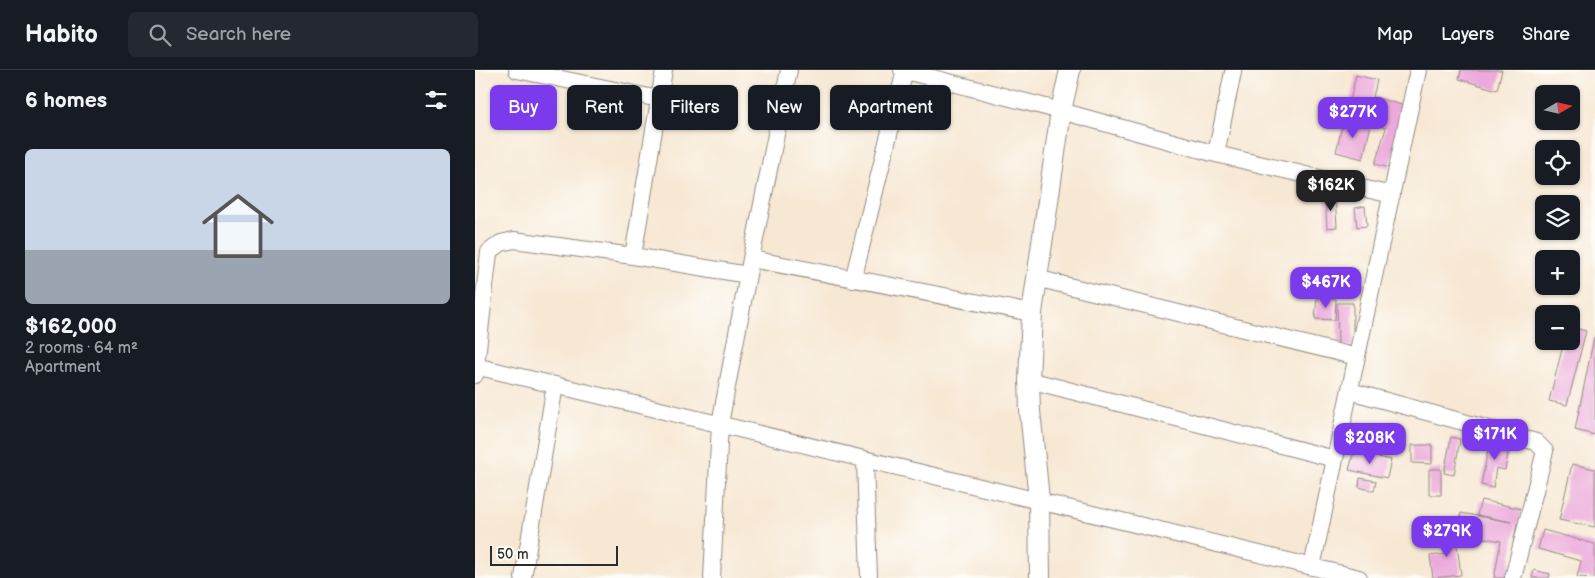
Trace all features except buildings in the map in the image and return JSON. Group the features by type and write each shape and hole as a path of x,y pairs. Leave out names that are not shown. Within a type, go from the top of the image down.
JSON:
{"street":[{"path":"517,70 652,98"},
{"path":"661,85 664,70"},
{"path":"712,578 720,424 749,267 789,70"},
{"path":"853,280 904,70 1216,154 1391,195"},
{"path":"1040,578 1039,499 1030,411 1029,380 1032,313 1061,111 1070,70"},
{"path":"1312,567 1418,70"},
{"path":"1216,154 1233,72"},
{"path":"633,256 654,130"},
{"path":"1032,313 853,280 749,267 633,256 514,240 501,243 489,252 476,369 555,385 865,460 1039,499 1359,578"},
{"path":"1036,278 1357,357"},
{"path":"1029,380 1335,459"},
{"path":"523,578 555,385"},
{"path":"1350,390 1536,442 1545,451 1513,578"},
{"path":"865,460 869,578"}]}
